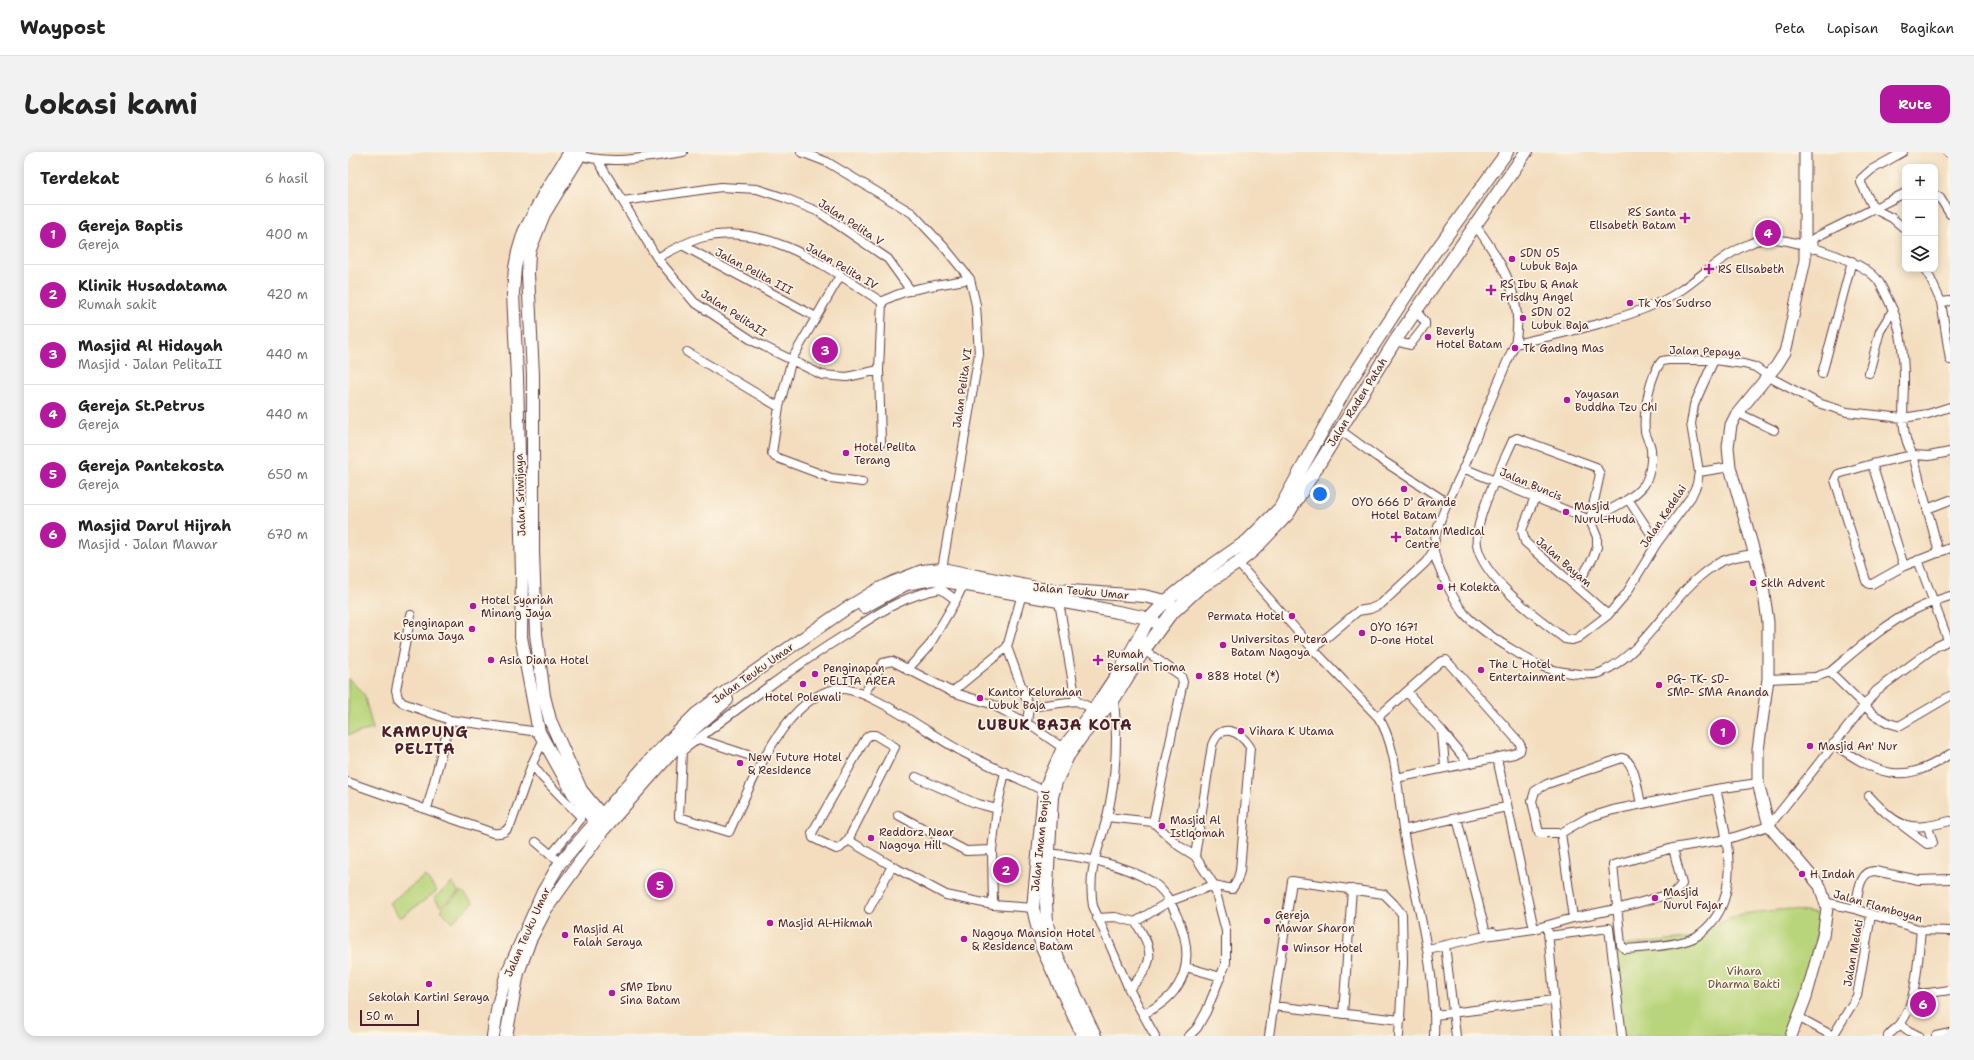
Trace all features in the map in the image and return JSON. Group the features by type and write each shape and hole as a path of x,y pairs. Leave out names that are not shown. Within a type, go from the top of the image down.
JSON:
{"main road":[{"name":"Jalan Raden Patah","path":"1149,619 1166,601 1201,573 1248,541 1280,508 1347,386 1432,256 1507,152"},
{"name":"Jalan Raden Patah","path":"1161,626 1176,609 1198,589 1238,563 1279,526 1288,514 1395,341 1526,152"},
{"name":"Jalan Sriwijaya","path":"575,153 544,214 530,252 528,274 533,375 535,602 538,650 544,696 550,720 581,790 602,824"},
{"name":"Jalan Sriwijaya","path":"575,153 524,232 518,252 513,294 517,377 521,637 541,736 573,793 602,824"},
{"path":"1432,256 1447,267"},
{"path":"517,425 533,424"},
{"name":"Jalan Teuku Umar","path":"506,1036 518,973 530,940 546,909 602,824 658,753 696,714 728,690 844,610 877,590 922,571 942,569 1041,590 1144,596 1166,601 1176,609"},
{"name":"Jalan Teuku Umar","path":"493,1036 498,1006 506,976 543,892 560,863 681,748 687,735 731,697 851,614 906,584 933,579 964,583 1092,607 1149,619 1161,626"},
{"path":"521,602 535,602"},
{"name":"Jalan Imam Bonjol","path":"1083,1036 1042,948 1033,908 1044,791 1063,748 1094,709 1126,661 1149,619"},
{"name":"Jalan Imam Bonjol","path":"1095,1036 1053,947 1047,924 1046,902 1052,797 1056,782 1068,756 1081,737 1114,700 1144,650 1161,626"}],"street":[{"path":"575,153 597,159 626,160 684,152"},
{"name":"Jalan Pelita VI","path":"801,152 826,162 912,213 945,248 970,279 976,305 979,354 942,569"},
{"path":"1805,152 1810,248"},
{"path":"1902,226 1892,218 1874,208 1861,183 1861,179 1871,170 1903,152"},
{"name":"Jalan PelitaII","path":"597,159 658,258 694,302 753,341 822,375 836,378 879,370"},
{"name":"Jalan Pelita V","path":"623,201 720,187 757,189 785,198 819,212 888,259 911,291"},
{"path":"1791,1036 1823,936 1827,908 1820,886 1768,826 1758,783 1758,750 1768,679 1768,622 1762,580 1730,467 1728,447 1729,435 1731,425 1738,413 1769,376 1784,352 1813,239 1902,194"},
{"path":"1938,197 1950,214"},
{"path":"1475,225 1499,259 1512,292 1518,317 1518,330 1515,344 1448,503 1435,538 1434,550 1443,577 1464,613 1499,642 1539,666 1567,672 1600,673 1625,658 1651,632 1677,598 1715,565 1733,557 1755,554"},
{"name":"Jalan Pelita IV","path":"658,258 682,245 704,237 724,234 754,236 771,240 788,248 840,276 882,302 879,370 881,443"},
{"path":"1515,344 1606,321 1659,303 1728,256 1750,243 1761,240 1776,239 1810,248 1866,268 1877,278 1893,310 1901,338 1903,418 1908,447 1913,455 1939,553"},
{"name":"Jalan Pelita III","path":"682,245 816,317"},
{"path":"1822,374 1852,262"},
{"path":"1927,272 1941,302 1950,360"},
{"path":"840,276 792,359 779,407 772,451 775,457 831,478 862,482"},
{"path":"882,302 911,291 970,279"},
{"path":"1941,302 1950,301"},
{"path":"1869,373 1880,331 1893,310"},
{"path":"687,352 779,407"},
{"name":"Jalan Pepaya","path":"1590,520 1628,499 1643,485 1649,472 1651,448 1645,432 1645,419 1648,400 1657,366 1662,361 1714,360 1755,367 1805,397 1834,409 1903,418 1928,414 1950,406"},
{"name":"Jalan Kedelai","path":"1496,481 1478,525 1477,545 1483,562 1511,595 1546,624 1565,639 1572,640 1578,638 1608,615 1631,588 1657,544 1691,497 1699,472 1691,424 1694,405 1714,360"},
{"path":"1738,413 1774,430"},
{"path":"1340,430 1377,457 1448,503"},
{"path":"1496,481 1516,438 1596,467 1600,474 1590,520 1597,537 1597,547 1593,558 1576,587"},
{"path":"1950,452 1929,456 1913,455 1872,464 1838,474 1835,478 1866,582 1869,584 1872,584 1904,566 1950,548"},
{"path":"1872,464 1904,566"},
{"path":"1699,472 1730,467"},
{"name":"Jalan Buncis","path":"1463,468 1590,520"},
{"name":"Jalan Bayam","path":"1535,497 1522,530 1525,542 1608,615"},
{"path":"1628,499 1657,544"},
{"path":"1927,509 1950,500"},
{"path":"1313,649 1358,611 1370,609 1381,604 1426,562 1434,550"},
{"path":"1716,790 1728,839 1729,872 1725,900 1712,922 1696,937 1658,946 1625,949 1621,945 1616,909 1613,865 1673,848 1728,839 1768,826 1864,704 1876,691 1935,647 1949,640 1918,560"},
{"path":"1238,563 1313,649 1378,717 1385,728 1396,778 1403,830 1428,949 1435,1015 1434,1036"},
{"path":"907,670 929,646 956,600 964,583"},
{"path":"956,600 940,589 925,591 905,599 880,612 805,660 749,699 699,739 681,748 679,817 729,832 763,760 784,727 798,711 819,695 835,689 846,688 864,694 958,750 1044,791"},
{"path":"952,692 1007,647 1022,594"},
{"path":"1768,679 1815,677 1830,672 1890,625 1911,611 1950,596"},
{"path":"1059,602 1076,702"},
{"path":"348,782 493,833 502,834 508,830 511,824 541,736 450,720 403,703 398,698 396,690 411,615"},
{"path":"1007,647 1029,707 1027,723"},
{"path":"1144,650 1181,676 1183,682 1153,822"},
{"path":"1378,717 1440,662 1446,660 1521,746 1517,753 1396,778"},
{"path":"864,694 883,663 892,661 952,692 991,704 1027,723 1063,748"},
{"path":"1830,672 1880,719 1899,726 1950,696"},
{"path":"1407,692 1468,763"},
{"path":"1114,700 1117,729 1116,757 1107,817 1094,859 1091,894 1093,906 1128,989 1155,1036"},
{"path":"1029,707 1076,702 1094,709"},
{"path":"427,809 450,720"},
{"path":"1135,922 1170,901 1214,885 1232,889 1237,881 1240,871 1250,747 1245,739 1238,733 1228,730 1220,732 1212,745 1195,856"},
{"path":"1442,731 1445,767"},
{"path":"870,735 875,735 895,747 848,840 838,849 812,837 816,825 866,738 870,735"},
{"path":"699,739 763,760"},
{"path":"1834,744 1862,763 1876,769 1901,774 1923,769 1950,754"},
{"path":"1497,758 1506,807 1533,926"},
{"path":"1641,804 1632,765 1628,760 1622,758 1546,784 1535,791 1532,800 1539,833 1561,832 1587,818 1641,804 1758,783"},
{"path":"532,764 542,777 580,816 580,820 551,855"},
{"path":"993,906 992,850 997,809 1005,772"},
{"path":"916,777 975,803 997,809"},
{"path":"1869,796 1886,815 1927,844 1933,842 1928,827"},
{"path":"1403,830 1506,807"},
{"path":"898,815 966,851 992,850"},
{"path":"1107,817 1153,822 1179,846 1195,856 1214,885 1226,931 1226,963 1206,1012 1197,1028 1189,1036"},
{"path":"1457,818 1485,930 1489,933 1547,925 1616,909 1674,893 1682,884 1680,871 1673,848"},
{"path":"1902,826 1928,827 1950,821"},
{"path":"1561,832 1573,918"},
{"path":"848,840 946,895 993,906 1033,908"},
{"path":"536,842 560,863"},
{"path":"1050,853 1094,859 1132,872 1152,882 1170,901 1182,928 1186,967 1178,987 1163,1003 1143,1014"},
{"path":"869,909 892,866"},
{"path":"1855,909 1863,877 1869,871 1919,880 1950,879"},
{"path":"1269,1036 1292,881 1384,894 1402,914 1404,939 1399,1036"},
{"path":"1343,1014 1352,889"},
{"name":"Jalan Flamboyan","path":"1824,902 1855,909 1921,930 1950,931"},
{"name":"Jalan Melati","path":"1833,1036 1857,996 1871,915"},
{"path":"1098,918 1115,917 1135,922 1146,937 1150,951 1150,961 1140,978 1128,989"},
{"path":"1547,925 1558,1036"},
{"path":"1428,949 1533,926"},
{"path":"1548,936 1609,928 1622,1036"},
{"path":"1888,1036 1891,1031 1901,1024 1914,995 1921,930"},
{"path":"1444,945 1456,1036"},
{"path":"1186,967 1221,977"},
{"path":"1914,995 1950,990"},
{"path":"1435,1015 1554,1000"},
{"path":"1273,1006 1401,1020"},
{"path":"1798,1017 1833,1036"},
{"path":"1901,1024 1919,1036"},
{"path":"1936,1036 1950,1033"}],"green space":[{"path":"348,678 364,694 373,729 348,735"},
{"path":"425,876 437,891 400,918 389,903"},
{"path":"452,883 459,892 441,907 434,898"},
{"path":"462,891 473,903 452,922 441,910"},
{"name":"Vihara Dharma Bakti","path":"1789,909 1822,915 1800,997 1786,1036 1616,1036 1611,958 1620,946 1695,938 1720,923 1741,914"}],"place":[{"name":"RS Santa Elisabeth Batam","path":"1685,218"},
{"name":"Gereja St.Petrus","path":"1768,233"},
{"name":"SDN 05 Lubuk Baja","path":"1512,259"},
{"name":"RS Elisabeth","path":"1709,269"},
{"name":"RS Ibu & Anak Frisdhy Angel","path":"1491,290"},
{"name":"Tk Yos Sudrso","path":"1630,303"},
{"name":"SDN 02 Lubuk Baja","path":"1523,318"},
{"name":"Beverly Hotel Batam","path":"1428,337"},
{"name":"Tk Gading Mas","path":"1515,348"},
{"name":"Masjid Al Hidayah","path":"825,350"},
{"name":"Yayasan Buddha Tzu Chi","path":"1567,400"},
{"name":"Hotel Pelita Terang","path":"846,453"},
{"name":"OYO 666 D' Grande Hotel Batam","path":"1404,489"},
{"name":"Masjid Nurul-Huda","path":"1566,512"},
{"name":"Batam Medical Centre","path":"1396,537"},
{"name":"Sklh Advent","path":"1753,583"},
{"name":"H Kolekta","path":"1440,587"},
{"name":"Hotel Syariah Minang Jaya","path":"473,606"},
{"name":"Permata Hotel","path":"1292,616"},
{"name":"Penginapan Kusuma Jaya","path":"472,629"},
{"name":"OYO 1671 D-one Hotel","path":"1362,633"},
{"name":"Universitas Putera Batam Nagoya","path":"1223,645"},
{"name":"Asia Diana Hotel","path":"491,660"},
{"name":"Rumah Bersalin Tioma","path":"1098,660"},
{"name":"The L Hotel Entertainment","path":"1481,670"},
{"name":"Penginapan PELITA AREA","path":"815,674"},
{"name":"888 Hotel (*)","path":"1199,676"},
{"name":"Hotel Polewali","path":"803,684"},
{"name":"PG- TK- SD- SMP- SMA Ananda","path":"1659,685"},
{"name":"Kantor Kelurahan Lubuk Baja","path":"980,698"},
{"name":"Vihara K Utama","path":"1241,731"},
{"name":"Gereja Baptis","path":"1723,732"},
{"name":"Masjid An' Nur","path":"1810,746"},
{"name":"New Future Hotel & Residence","path":"740,763"},
{"name":"Masjid Al Istiqomah","path":"1162,826"},
{"name":"Reddorz Near Nagoya Hill","path":"871,838"},
{"name":"Klinik Husadatama","path":"1006,870"},
{"name":"H Indah","path":"1802,874"},
{"name":"Gereja Pantekosta","path":"660,885"},
{"name":"Masjid Nurul Fajar","path":"1655,898"},
{"name":"Gereja Mawar Sharon","path":"1267,921"},
{"name":"Masjid Al-Hikmah","path":"770,923"},
{"name":"Masjid Al Falah Seraya","path":"565,935"},
{"name":"Nagoya Mansion Hotel & Residence Batam","path":"964,939"},
{"name":"Winsor Hotel","path":"1285,948"},
{"name":"Sekolah Kartini Seraya","path":"429,984"},
{"name":"SMP Ibnu Sina Batam","path":"612,993"},
{"name":"Masjid Darul Hijrah","path":"1923,1004"}],"district":[{"name":"LUBUK BAJA KOTA","path":"1055,725"},
{"name":"KAMPUNG PELITA","path":"425,740"}]}
